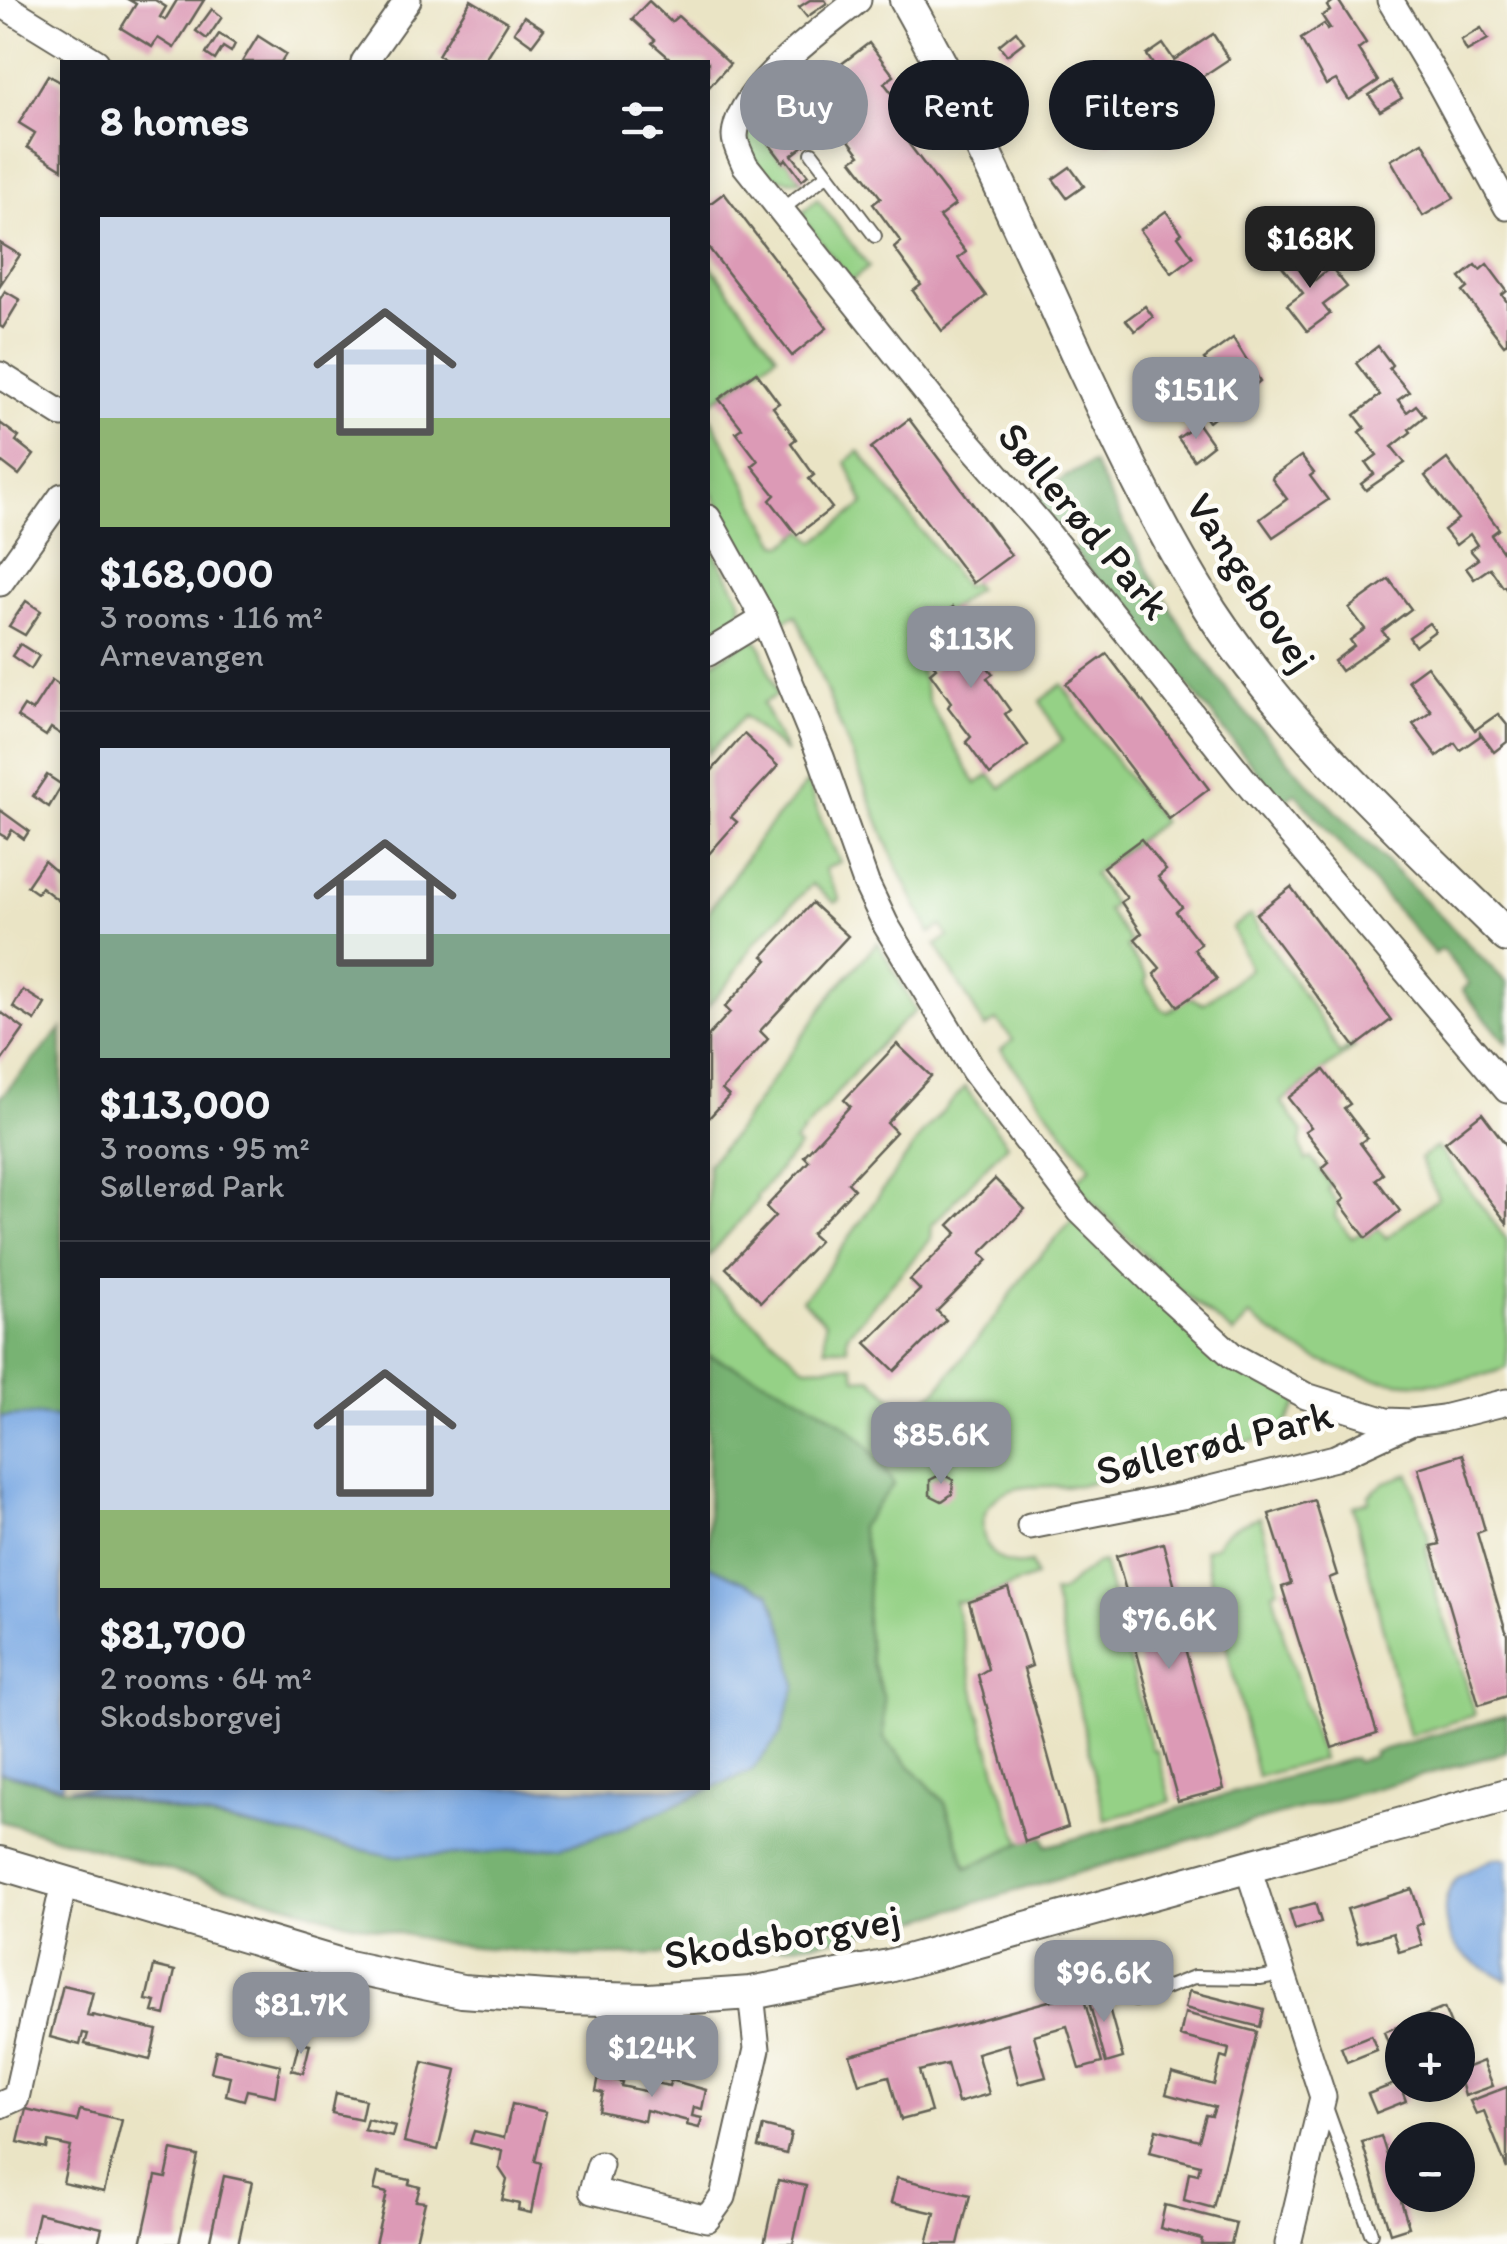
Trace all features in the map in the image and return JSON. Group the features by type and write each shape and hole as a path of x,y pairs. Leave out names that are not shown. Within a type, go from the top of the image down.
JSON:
{"street":[{"path":"365,60 408,0"},
{"name":"Søllerød Park","path":"858,0 752,94 738,117 735,143 745,165 1242,777 1507,1090"},
{"name":"Vangebovej","path":"906,0 944,67 1126,459 1184,568 1214,615 1310,740 1507,936"},
{"path":"1390,0 1507,207"},
{"path":"0,3 93,60"},
{"path":"0,375 60,413"},
{"path":"0,583 60,499"},
{"name":"Søllerød Park","path":"710,522 764,619 866,883 886,925 974,1072 1080,1212 1233,1356 1306,1396 1386,1420 1412,1422 1507,1402"},
{"path":"710,652 764,619"},
{"name":"Søllerød Park","path":"1030,1526 1182,1496 1335,1458 1412,1422"},
{"name":"Skodsborgvej","path":"0,1863 348,1967 462,1991 649,2000 750,1993 889,1966 1507,1794"},
{"path":"1248,1868 1323,2097 1288,2244"},
{"path":"0,2104 16,2098 64,1883"},
{"path":"600,2165 592,2191 707,2219 723,2198 757,2049 750,1993"}],"lane":[{"path":"812,152 875,236"},
{"path":"781,210 828,174"},
{"path":"1135,2000 1194,1977 1260,1978 1283,1974"},
{"path":"1323,2097 1371,2233"}],"green space":[{"path":"750,150 774,150 802,180 767,173"},
{"path":"817,199 869,267 851,281 803,219 803,212"},
{"path":"710,265 777,355 710,404"},
{"path":"710,417 778,544 785,545 804,530 815,542 864,504 846,462 859,451 965,587 973,583 977,589 907,645 929,702 976,784 990,775 1001,788 1062,741 1040,701 1062,684 1162,822 1093,874 1114,905 1107,910 1130,942 1126,947 1147,977 1145,983 1168,1012 1190,997 1203,1004 1250,969 1232,928 1250,915 1339,1054 1355,1047 1281,1102 1303,1132 1301,1146 1306,1161 1311,1158 1331,1185 1328,1189 1337,1203 1335,1217 1352,1238 1362,1232 1367,1237 1378,1228 1386,1238 1438,1198 1420,1159 1437,1147 1507,1240 1507,1368 1454,1381 1402,1383 1352,1373 1326,1363 1294,1347 1249,1316 1234,1334 1172,1284 1074,1183 1091,1167 1001,1050 1013,1040 997,1020 985,1028 936,945 948,937 942,926 930,933 895,862 796,615 779,624 710,490"},
{"path":"1093,463 1152,578 1232,697 1308,783 1507,983 1507,1044 1462,990 1469,984 1442,949 1435,954 1295,793 1284,802 1277,796 1153,642 1072,550 1087,537 1073,519 1056,531 1035,503 1054,484"},
{"path":"710,545 741,600 740,613 710,636"},
{"path":"751,640 757,641 777,695 763,703 786,753 744,716 710,752 710,664"},
{"path":"808,782 840,862 825,869 840,900 835,903 812,884 753,944 710,1004 710,909 761,836"},
{"path":"878,942 916,1011 867,1058 794,1142 799,1147 710,1255 710,1162 732,1137 835,990"},
{"path":"60,1030 60,1418 0,1417 0,1098"},
{"path":"965,1087 1007,1144 932,1225 931,1239 847,1335 847,1348 825,1348 825,1322 802,1300 923,1133"},
{"path":"1073,1220 1108,1258 1160,1304 1299,1402 1280,1434 1080,1485 1011,1490 990,1504 984,1516 985,1541 1002,1560 1031,1563 1035,1577 969,1602 955,1601 978,1707 1021,1843 967,1868 945,1803 884,1738 884,1699 871,1660 866,1625 869,1564 821,1409 710,1356 710,1282 802,1365 853,1365 856,1379 871,1378 900,1404 925,1399 937,1390 1028,1269"},
{"path":"710,1356 826,1412 866,1444 894,1484 860,1527 869,1564 866,1625 871,1660 884,1699 884,1738 945,1803 967,1868 1043,1836 1046,1846 1063,1842 1354,1758 1356,1762 1374,1756 1374,1752 1507,1715 1507,1752 911,1922 844,1938 737,1953 575,1956 453,1945 348,1922 0,1821 0,1772 60,1790 392,1856 563,1846 616,1831 751,1771 726,1575 710,1566"},
{"path":"1409,1474 1428,1535 1426,1547 1438,1602 1475,1715 1409,1736 1353,1506 1369,1501 1369,1495 1385,1482"},
{"path":"1260,1517 1277,1578 1278,1589 1273,1591 1284,1637 1322,1759 1257,1777 1204,1550 1217,1545 1235,1527"},
{"path":"1103,1562 1152,1749 1157,1751 1171,1801 1105,1820 1053,1593"}],"water":[{"path":"0,1417 60,1418 60,1786 0,1772"},
{"path":"710,1566 770,1593 786,1636 796,1686 780,1735 751,1771 710,1789"},
{"path":"78,1790 708,1790 616,1831 563,1846 392,1856"},
{"path":"1495,1858 1507,1859 1507,1980 1474,1962 1457,1947 1445,1913 1455,1880"}],"building":[{"path":"129,0 155,0 166,7 160,17 165,20 177,0 204,0 174,48 158,38 152,47 121,28 136,4"},
{"path":"471,0 508,22 484,60 447,60 438,55"},
{"path":"810,0 827,3 807,17 799,7"},
{"path":"1335,0 1366,43 1358,49 1378,81 1349,100 1336,80 1326,85 1301,39 1324,24 1327,30 1330,28 1322,16 1330,11 1327,6"},
{"path":"649,1 671,22 678,16 730,64 710,86 710,60 672,60 632,19"},
{"path":"212,9 222,17 207,39 196,31"},
{"path":"524,16 544,29 532,45 514,32"},
{"path":"1481,28 1488,39 1467,51 1461,40"},
{"path":"1016,31 1024,42 1007,55 999,45"},
{"path":"219,34 235,44 231,52 223,47 215,60 206,54"},
{"path":"1213,34 1229,59 1215,68 1215,60 1174,60"},
{"path":"258,36 286,54 282,60 243,60"},
{"path":"869,43 888,68 888,80 884,83 888,88 888,150 913,150 955,205 939,217 966,252 958,258 986,296 942,331 913,291 921,285 894,248 901,242 873,204 881,198 852,160 860,155 856,150 868,150 868,60 847,60"},
{"path":"1163,44 1174,60 1150,60 1147,55"},
{"path":"48,75 60,82 60,168 27,147 35,133 19,123"},
{"path":"1391,81 1402,98 1380,111 1369,95"},
{"path":"1423,142 1454,198 1423,216 1391,160"},
{"path":"774,150 799,150 792,155 808,175 802,180 786,159 783,162"},
{"path":"1070,167 1084,186 1067,198 1053,179"},
{"path":"724,193 827,328 792,356 710,250 710,204"},
{"path":"1166,211 1193,257 1172,273 1140,230"},
{"path":"1269,223 1278,235 1261,249 1252,237"},
{"path":"0,243 20,255 0,285"},
{"path":"1280,245 1310,284 1331,267 1347,287 1323,305 1330,314 1307,331 1287,305 1303,293 1271,252"},
{"path":"1487,264 1507,291 1502,295 1507,302 1504,345 1463,292 1468,288 1460,278 1476,265 1480,270"},
{"path":"5,291 20,300 3,328 0,299"},
{"path":"1145,306 1153,317 1135,331 1126,320"},
{"path":"1233,338 1260,381 1209,422 1188,392 1214,373 1204,359"},
{"path":"1378,346 1392,365 1389,368 1409,392 1398,400 1407,412 1416,405 1425,416 1392,447 1405,463 1366,490 1361,484 1374,474 1366,463 1377,455 1359,432 1365,428 1355,415 1380,395 1356,363"},
{"path":"756,372 779,403 773,407 796,439 791,443 814,475 809,479 832,508 797,535 770,500 775,495 752,466 758,461 736,432 742,428 719,399"},
{"path":"909,419 1011,555 973,583 871,448"},
{"path":"0,423 34,455 19,475 2,462 0,465"},
{"path":"1198,424 1213,445 1194,460 1178,438"},
{"path":"1301,456 1328,500 1273,537 1260,519 1287,499 1273,476"},
{"path":"1447,459 1499,529 1491,535 1502,551 1507,547 1507,589 1490,568 1474,579 1466,568 1478,559 1470,550 1477,545 1470,534 1456,545 1444,530 1458,519 1425,476"},
{"path":"1389,579 1411,609 1382,631 1388,638 1341,671 1334,661 1354,646 1350,640 1365,629 1349,608"},
{"path":"26,601 41,611 25,635 9,626"},
{"path":"953,607 977,639 970,645 993,674 987,678 1010,710 1005,714 1028,745 990,775 966,742 971,737 948,707 951,702 930,673 936,668 914,636"},
{"path":"1429,623 1435,631 1415,646 1409,637"},
{"path":"20,644 39,656 31,669 12,656"},
{"path":"1107,654 1209,789 1169,819 1066,684"},
{"path":"1427,666 1475,730 1498,714 1507,725 1507,742 1494,752 1480,733 1460,750 1455,743 1437,756 1413,724 1431,711 1408,680"},
{"path":"52,680 60,686 60,734 51,728 46,736 17,717 24,706 32,711"},
{"path":"744,734 778,766 731,817 737,822 710,853 710,773"},
{"path":"47,775 60,784 49,807 33,796"},
{"path":"0,810 29,831 24,839 12,830 7,838 0,834"},
{"path":"1141,839 1166,870 1158,877 1182,907 1176,912 1201,944 1194,949 1217,979 1178,1006 1154,974 1160,968 1135,939 1142,933 1121,902 1127,898 1103,867"},
{"path":"44,861 58,873 60,870 60,901 41,887 37,893 27,886"},
{"path":"1291,887 1391,1020 1355,1047 1256,914"},
{"path":"812,903 848,936 760,1031 768,1039 722,1090 729,1096 710,1117 710,1034 730,1012 725,1007 768,960 763,956"},
{"path":"23,990 45,1004 35,1021 13,1007"},
{"path":"2,1013 24,1029 0,1063 0,1016"},
{"path":"897,1044 931,1076 887,1123 896,1132 848,1183 854,1189 811,1234 819,1241 761,1302 726,1268 775,1216 766,1207 809,1161 804,1156 850,1106 844,1100"},
{"path":"1324,1070 1350,1104 1344,1108 1367,1138 1360,1143 1383,1174 1376,1179 1400,1211 1366,1238 1340,1203 1345,1199 1322,1168 1329,1162 1305,1131 1311,1127 1288,1098"},
{"path":"1482,1113 1507,1146 1507,1223 1445,1142"},
{"path":"995,1179 1025,1209 981,1253 988,1260 937,1311 946,1320 895,1371 866,1343 920,1290 910,1280 957,1233 949,1225"},
{"path":"1463,1454 1485,1530 1477,1533 1507,1635 1507,1696 1479,1705 1432,1546 1440,1544 1418,1468"},
{"path":"942,1474 953,1480 952,1494 942,1501 930,1495 930,1480"},
{"path":"1314,1500 1337,1575 1329,1578 1377,1733 1332,1748 1282,1587 1291,1584 1269,1514"},
{"path":"1163,1543 1184,1621 1178,1623 1224,1789 1178,1801 1131,1631 1137,1629 1116,1556"},
{"path":"1008,1588 1032,1666 1024,1669 1068,1827 1025,1842 978,1675 988,1669 969,1602"},
{"path":"1412,1889 1423,1923 1416,1926 1422,1945 1399,1952 1393,1933 1358,1943 1347,1909"},
{"path":"1315,1903 1321,1922 1295,1930 1289,1910"},
{"path":"154,1966 175,1971 165,2015 153,2012 156,2002 146,2000"},
{"path":"63,1985 93,1992 87,2016 157,2030 150,2060 85,2044 88,2034 83,2033 80,2045 50,2037"},
{"path":"1103,1986 1123,2058 1106,2063 1086,1991"},
{"path":"1189,1991 1264,2010 1260,2027 1185,2008"},
{"path":"1082,1992 1102,2063 1080,2069 1067,2026 1034,2035 1046,2077 1019,2084 1008,2044 977,2053 989,2094 958,2103 947,2064 919,2071 931,2112 901,2120 889,2076 859,2084 850,2055"},
{"path":"1185,2013 1257,2032 1213,2208 1184,2200 1189,2172 1198,2174 1200,2165 1150,2152 1156,2129 1199,2140 1206,2115 1212,2116 1215,2107 1166,2094 1172,2073 1214,2085 1221,2057 1227,2059 1229,2049 1180,2036"},
{"path":"1371,2035 1377,2050 1347,2062 1341,2047"},
{"path":"299,2042 310,2044 303,2073 292,2070"},
{"path":"216,2050 280,2065 275,2096 247,2090 244,2100 226,2095 230,2076 211,2072"},
{"path":"1483,2061 1493,2086 1475,2092 1475,2064"},
{"path":"423,2062 457,2070 438,2150 404,2142"},
{"path":"599,2076 649,2092 651,2082 669,2086 671,2080 706,2090 702,2109 694,2107 692,2116 702,2118 699,2128 687,2125 688,2121 646,2110 644,2121 599,2111 603,2093 596,2091"},
{"path":"1385,2087 1385,2102 1404,2102 1376,2113 1368,2094"},
{"path":"1507,2087 1507,2169 1484,2111 1476,2114 1470,2102"},
{"path":"336,2093 365,2100 361,2119 332,2113"},
{"path":"512,2104 546,2112 535,2161 541,2163 531,2213 518,2210 519,2204 502,2200 507,2180 499,2168 502,2151 470,2143 474,2131 504,2138"},
{"path":"26,2109 77,2121 80,2110 122,2120 104,2192 63,2183 71,2147 48,2142 47,2149 18,2142"},
{"path":"367,2119 395,2126 392,2137 364,2130"},
{"path":"763,2126 791,2133 786,2154 758,2147"},
{"path":"1381,2136 1385,2149 1385,2212 1404,2212 1409,2227 1390,2233 1362,2142"},
{"path":"172,2150 198,2156 179,2244 141,2244 156,2176 166,2178"},
{"path":"378,2173 410,2180 409,2184 420,2187 416,2201 425,2202 415,2244 375,2244 387,2193 374,2190"},
{"path":"224,2176 252,2182 238,2244 209,2244"},
{"path":"897,2178 970,2195 958,2244 927,2244 935,2213 891,2203"},
{"path":"778,2180 806,2186 793,2244 764,2244"},
{"path":"1165,2205 1236,2223 1231,2244 1201,2244 1202,2239 1160,2228"},
{"path":"38,2213 102,2228 98,2244 31,2244"}]}
